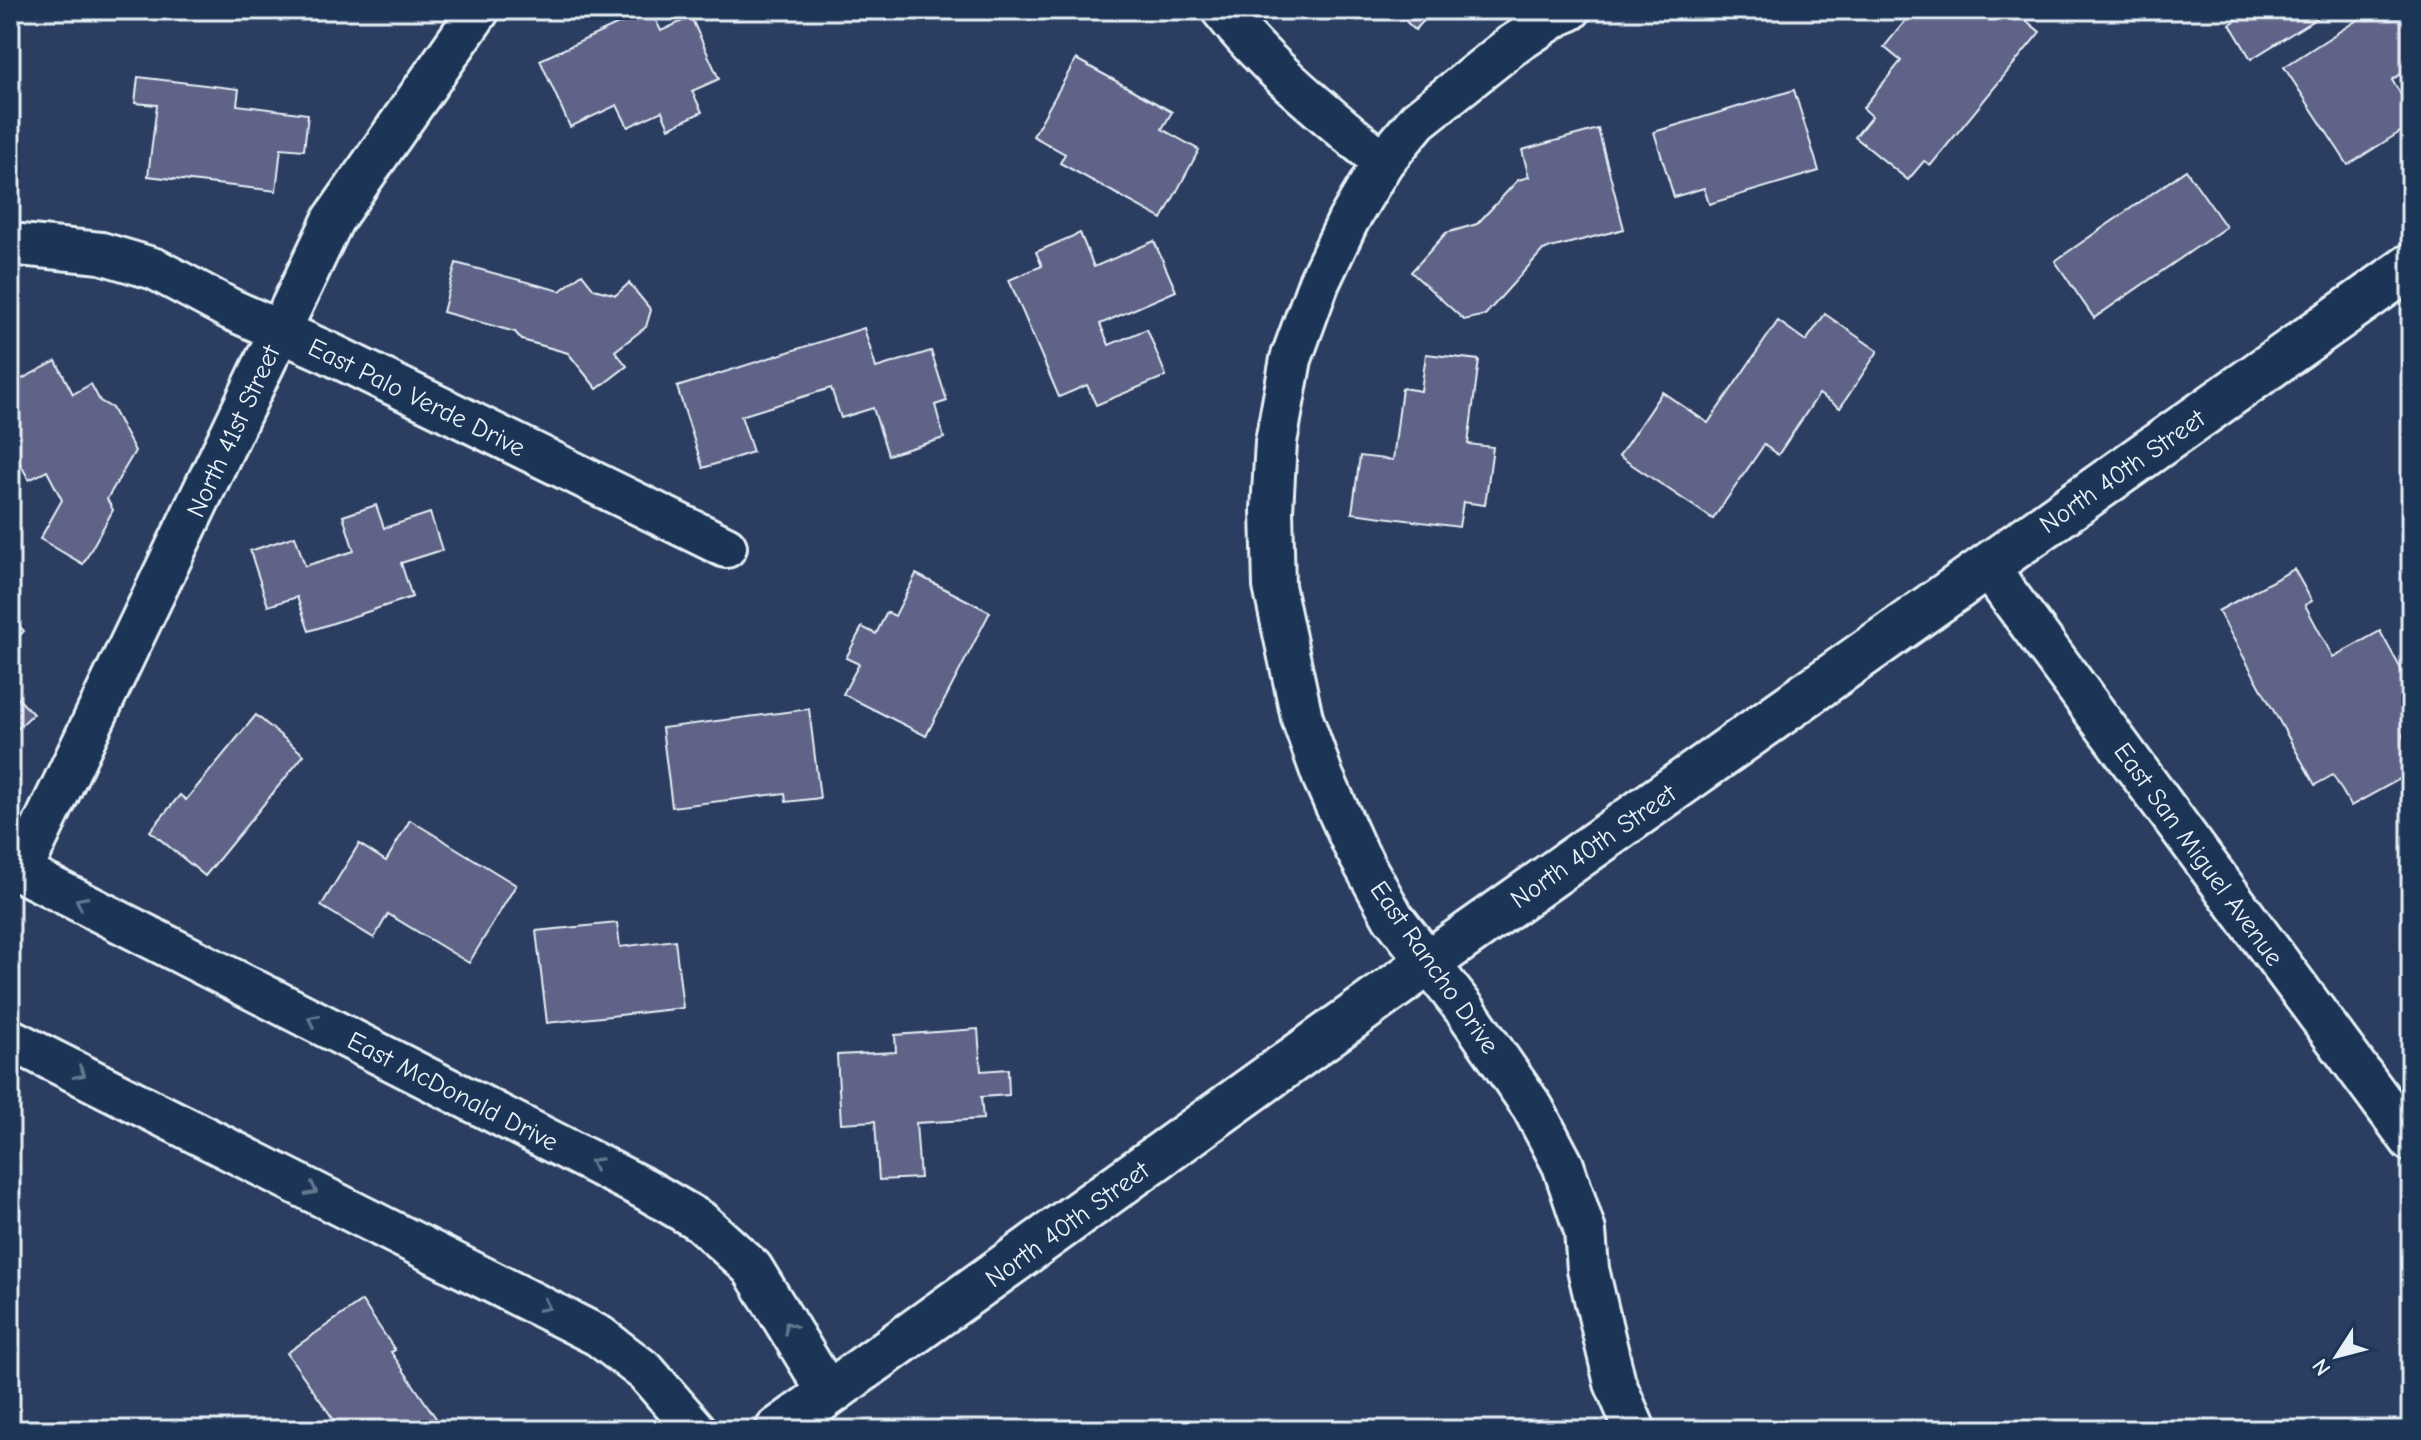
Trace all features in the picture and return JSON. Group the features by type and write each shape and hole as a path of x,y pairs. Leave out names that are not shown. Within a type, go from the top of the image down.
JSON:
{"street":[{"name":"North 41st Street","path":"16,869 333,220 479,10"},
{"path":"1222,10 1290,81 1383,162"},
{"name":"East Rancho Drive","path":"1570,10 1511,46 1418,120 1383,162 1348,221 1319,282 1291,359 1276,442 1272,510 1274,586 1302,718 1323,777 1354,846 1393,917 1466,1011 1533,1108 1563,1165 1585,1231 1588,1269 1615,1383 1635,1430"},
{"name":"East Palo Verde Drive","path":"10,244 101,253 155,269 230,309 358,367 726,547"},
{"name":"North 40th Street","path":"778,1430 1429,962 2411,266"},
{"name":"East San Miguel Avenue","path":"1987,566 2411,1141"},
{"name":"East McDonald Drive","path":"16,869 645,1189 700,1221 752,1268 829,1394"},
{"path":"10,1039 599,1336 646,1372 696,1430"}],"building":[{"path":"649,10 661,31 691,17 719,79 692,91 702,112 669,128 662,111 628,127 617,105 570,127 540,60"},
{"path":"1394,10 1434,10 1415,30"},
{"path":"1914,10 1935,10 1943,16 1948,10 2013,10 2040,32 1931,165 1924,161 1908,180 1855,137 1872,116 1863,108 1901,61 1884,47"},
{"path":"2230,10 2330,10 2251,59 2230,24 2237,20"},
{"path":"2373,10 2399,10 2411,29 2411,67 2392,80 2402,96 2411,91 2411,125 2348,165 2284,67"},
{"path":"1076,59 1172,112 1162,129 1199,150 1162,219 1060,163 1065,154 1033,136"},
{"path":"138,77 239,89 237,105 308,114 304,150 281,148 276,191 148,176 157,105 135,103"},
{"path":"1794,90 1819,171 1709,204 1704,188 1674,197 1654,132"},
{"path":"1598,129 1624,229 1543,250 1485,315 1464,320 1411,272 1446,233 1477,224 1518,180 1529,177 1522,150"},
{"path":"2186,170 2226,227 2094,318 2055,261"},
{"path":"1080,233 1094,267 1154,241 1176,291 1100,324 1109,345 1147,329 1166,376 1096,405 1087,385 1059,397 1009,280 1042,266 1036,252"},
{"path":"456,263 560,291 582,274 594,289 616,295 629,283 651,310 646,327 615,351 627,366 597,389 568,353 522,340 515,332 443,312"},
{"path":"1825,314 1878,351 1840,408 1819,394 1778,455 1764,445 1713,519 1619,456 1662,392 1708,423 1778,321 1806,341"},
{"path":"864,328 876,368 931,351 947,401 935,405 944,438 888,455 873,408 841,418 831,388 741,416 753,452 703,468 677,387"},
{"path":"1426,354 1479,360 1468,444 1493,447 1485,505 1463,502 1459,527 1352,513 1360,456 1393,460 1402,388 1421,391"},
{"path":"56,361 73,394 91,384 100,401 112,408 135,451 107,499 113,510 83,564 40,539 62,500 47,471 29,480 10,445 10,385"},
{"path":"376,505 384,528 430,513 442,550 401,563 412,597 309,631 297,597 268,606 250,551 295,536 305,566 354,551 343,516"},
{"path":"2294,569 2312,601 2305,605 2333,657 2380,631 2411,687 2411,731 2402,735 2411,751 2411,773 2351,806 2333,775 2315,785 2218,611"},
{"path":"916,574 990,612 926,736 843,694 859,664 846,658 862,627 876,634 887,612 895,616"},
{"path":"10,617 24,631 10,645"},
{"path":"10,690 33,714 10,736"},
{"path":"809,709 820,798 786,802 785,793 672,807 662,728"},
{"path":"256,715 304,755 205,876 150,831 180,795 186,800"},
{"path":"410,820 516,885 469,963 388,914 374,938 321,906 359,844 386,861"},
{"path":"617,923 620,947 675,940 683,1008 547,1023 536,931"},
{"path":"978,1029 981,1071 1008,1069 1009,1095 981,1097 983,1119 916,1123 920,1178 879,1180 875,1121 841,1123 837,1055 896,1052 895,1035"},
{"path":"362,1301 395,1350 391,1352 444,1430 341,1430 287,1353"}]}
